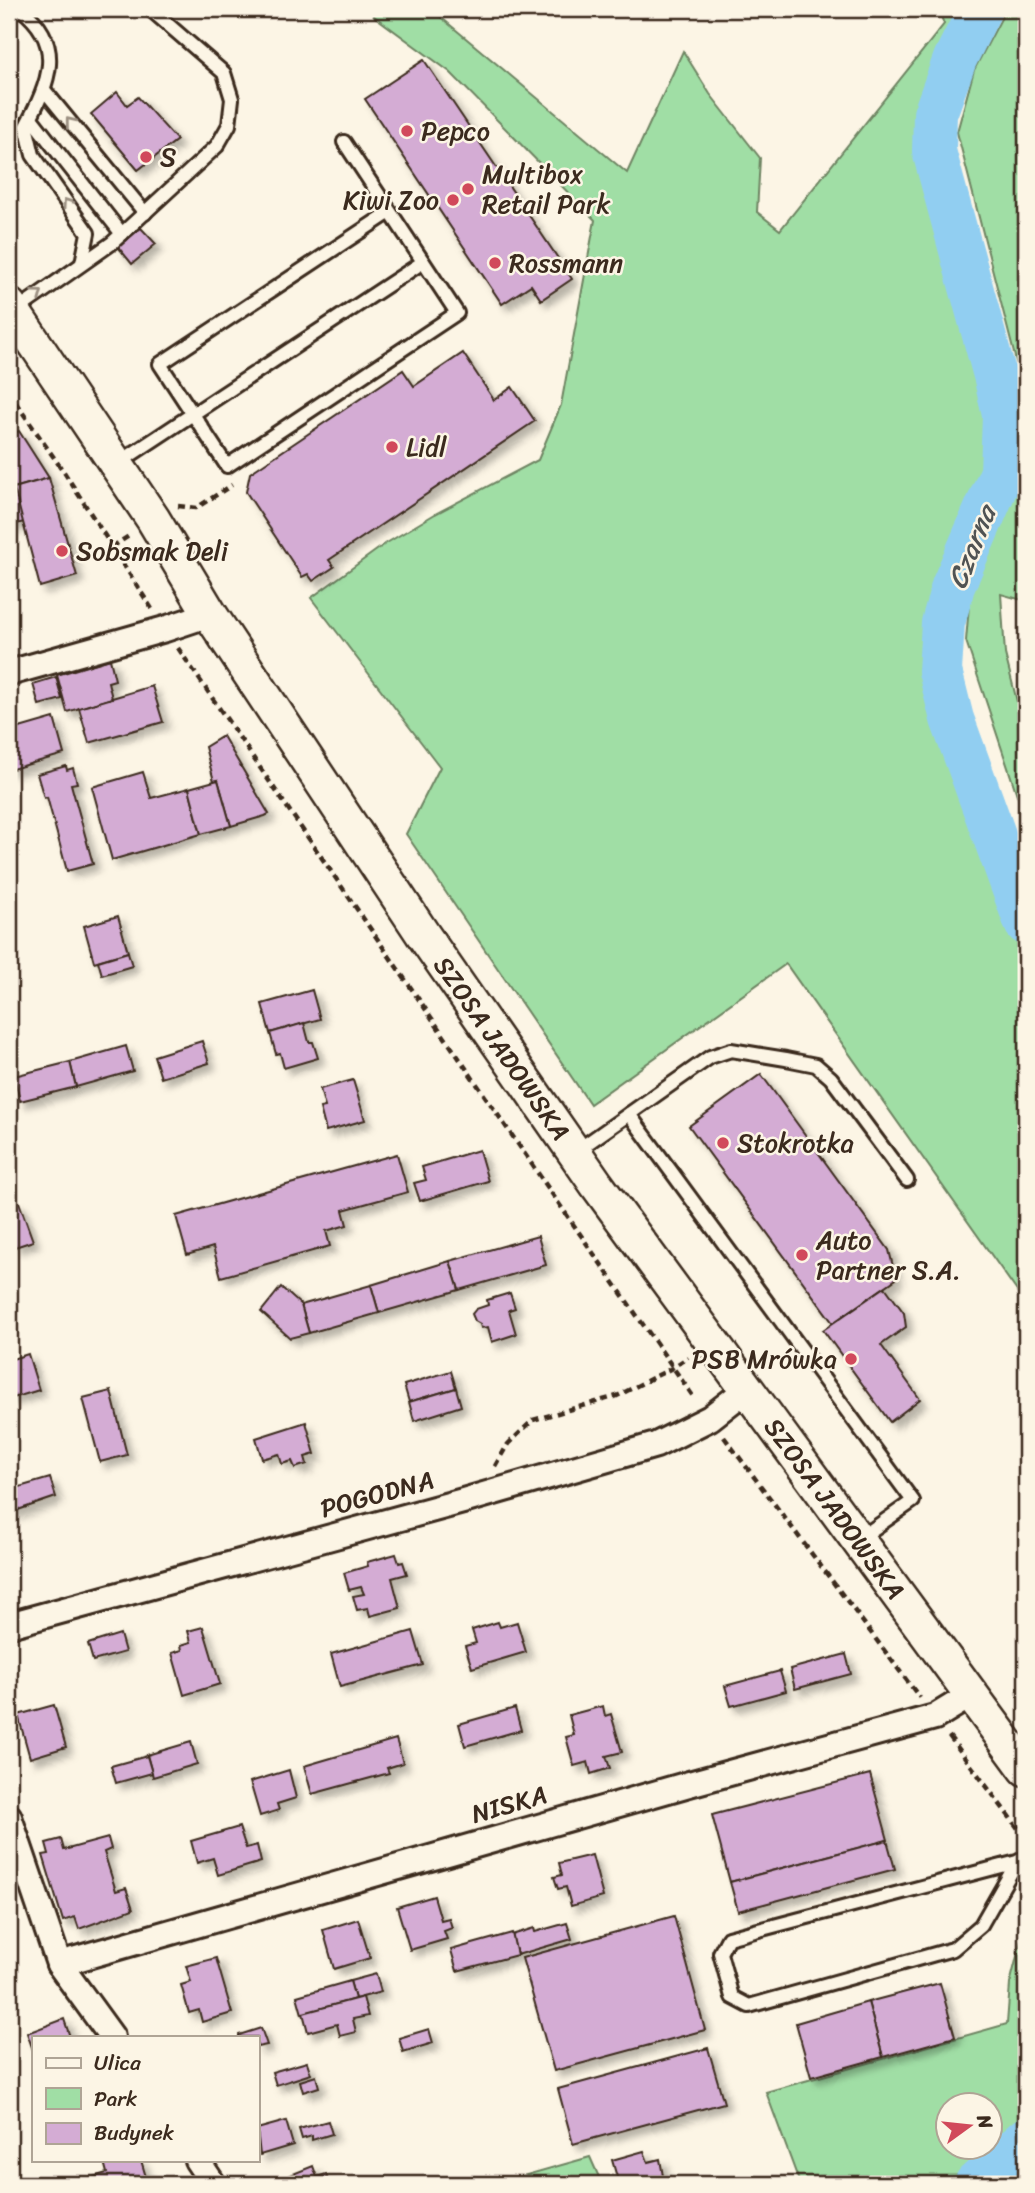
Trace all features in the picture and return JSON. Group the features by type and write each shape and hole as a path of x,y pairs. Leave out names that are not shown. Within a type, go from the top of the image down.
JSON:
{"main road":[{"name":"SZOSA JADOWSKA","path":"11,308 163,535 210,614 424,936 574,1152 1026,1769"}],"street":[{"path":"9,673 210,614"},
{"name":"POGODNA","path":"9,1625 463,1501 656,1445 710,1418 747,1390"},
{"name":"NISKA","path":"59,1964 935,1717 971,1695"},
{"path":"9,1817 59,1964 111,2036"},
{"path":"198,2162 213,2184"}],"lane":[{"path":"20,9 36,14 50,51 45,91 26,126 33,155 88,233 82,263"},
{"path":"11,308 122,234 217,146 229,125 232,99 224,73 150,9"},
{"path":"45,91 145,213"},
{"path":"31,118 122,234"},
{"path":"344,142 457,313 227,466 160,364 390,212"},
{"path":"116,465 423,262"},
{"path":"574,1152 710,1057 731,1050 816,1065 831,1078 907,1180"},
{"path":"629,1114 913,1500 858,1540"},
{"path":"1022,1859 981,1925 953,1949 749,2006 732,1997 720,1953 728,1938 1022,1859"}],"path":[{"path":"9,393 64,472 165,629 672,1368 1026,1839"},
{"path":"173,505 196,508 239,480"},
{"path":"112,547 137,530"},
{"path":"495,1467 508,1444 533,1420 617,1396 672,1368 711,1340"}],"green space":[{"path":"375,9 431,9 627,173 683,51 710,94 760,158 757,212 780,230 944,24 938,9 970,9 923,110 920,145 990,417 988,462 941,568 931,617 928,669 940,722 1026,959 1026,1304 786,964 590,1104 406,834 440,767 311,598 385,544 435,514 538,460 561,405 595,220 450,72 374,16"},
{"path":"1006,9 1026,9 1026,601 1001,594 1005,654 1026,737 1026,822 966,641 971,581 1021,452 1025,396 957,132 974,70"},
{"path":"1026,1921 1026,2184 800,2184 766,2092 1007,2024 1010,1984"},
{"path":"590,2157 602,2184 495,2184"}],"building":[{"name":"Multibox Retail Park","path":"424,60 572,279 541,300 531,285 502,304 365,99"},
{"path":"117,92 127,105 138,97 177,140 138,170 91,114"},
{"path":"141,228 156,244 132,264 118,247"},
{"name":"Lidl","path":"463,353 494,400 512,387 535,421 329,560 334,567 313,581 308,574 302,577 246,492 250,473 403,370 414,386"},
{"path":"19,431 49,478 14,488 9,468 9,435"},
{"path":"9,468 24,522 9,526"},
{"path":"49,478 77,576 40,587 14,488"},
{"path":"110,659 115,680 108,682 112,698 67,712 57,675"},
{"path":"56,677 62,699 39,705 33,684"},
{"path":"152,686 163,722 89,743 79,708"},
{"path":"54,718 64,754 9,770 9,731"},
{"path":"223,736 269,814 231,826 205,747"},
{"path":"66,766 67,770 73,768 77,783 71,784 93,864 67,871 47,797 44,798 37,774"},
{"path":"143,772 151,798 189,788 201,834 112,860 92,787"},
{"path":"218,780 231,826 201,834 189,788"},
{"path":"118,916 128,952 94,962 84,926"},
{"path":"128,952 132,966 102,975 98,961"},
{"path":"312,990 320,1019 270,1033 262,1004"},
{"path":"304,1023 309,1042 313,1042 318,1058 284,1068 280,1053 276,1054 270,1033"},
{"path":"202,1041 209,1063 161,1078 154,1056"},
{"path":"126,1046 133,1071 76,1087 70,1062"},
{"path":"70,1062 76,1087 20,1101 14,1076"},
{"path":"761,1074 889,1250 896,1279 833,1323 689,1126"},
{"path":"353,1080 365,1120 326,1131 320,1108 325,1107 320,1089"},
{"path":"479,1150 488,1181 420,1201 414,1183 426,1180 422,1167"},
{"path":"397,1154 408,1192 343,1210 347,1225 326,1231 330,1246 221,1277 213,1247 187,1255 176,1216"},
{"path":"19,1202 33,1241 15,1247 9,1229 9,1206"},
{"path":"538,1236 546,1265 459,1290 450,1261"},
{"path":"450,1261 459,1290 379,1313 371,1285"},
{"path":"371,1285 379,1313 309,1333 301,1305"},
{"path":"281,1287 301,1305 309,1333 290,1338 261,1312"},
{"path":"885,1287 904,1313 906,1327 881,1345 920,1399 890,1422 823,1330"},
{"path":"510,1293 515,1308 509,1310 516,1334 492,1342 488,1327 481,1328 472,1314 476,1309 488,1305 487,1300"},
{"path":"28,1354 39,1390 10,1399 9,1360"},
{"path":"451,1371 456,1388 409,1402 404,1385"},
{"path":"456,1388 461,1406 414,1421 409,1402"},
{"path":"111,1391 127,1455 100,1462 83,1398"},
{"path":"306,1422 315,1454 305,1457 307,1464 295,1468 292,1461 282,1464 279,1454 262,1459 256,1438"},
{"path":"50,1478 56,1497 9,1513 9,1490"},
{"path":"396,1554 399,1563 403,1562 407,1574 392,1578 400,1608 370,1616 368,1608 357,1610 353,1596 364,1594 361,1587 349,1590 344,1573 368,1566 367,1562"},
{"path":"498,1622 500,1627 517,1622 526,1652 472,1668 465,1646 476,1643 472,1630"},
{"path":"203,1627 220,1684 184,1695 172,1653 182,1650 181,1645 191,1642 188,1631"},
{"path":"413,1631 423,1665 340,1687 331,1654"},
{"path":"120,1634 125,1652 93,1661 88,1644"},
{"path":"846,1654 851,1674 795,1689 790,1669"},
{"path":"780,1671 786,1691 731,1706 725,1686"},
{"path":"54,1705 66,1747 30,1758 18,1715"},
{"path":"603,1706 605,1716 611,1714 622,1752 606,1756 610,1768 591,1774 588,1762 574,1766 566,1737 574,1735 569,1715"},
{"path":"515,1708 521,1730 465,1746 459,1724"},
{"path":"396,1739 403,1763 387,1768 389,1773 312,1794 304,1766"},
{"path":"191,1742 197,1764 153,1777 147,1755"},
{"path":"147,1756 152,1773 116,1783 111,1766"},
{"path":"289,1770 296,1798 277,1804 279,1810 260,1816 250,1782"},
{"path":"870,1774 888,1840 730,1882 712,1815"},
{"path":"239,1827 246,1848 257,1845 261,1862 218,1875 213,1858 197,1863 191,1841"},
{"path":"108,1838 111,1849 104,1852 116,1891 126,1888 133,1909 79,1929 75,1917 63,1921 43,1855 49,1854 46,1843 61,1839 64,1850"},
{"path":"887,1840 895,1869 738,1911 730,1882"},
{"path":"592,1855 603,1897 571,1906 566,1887 558,1889 554,1877 562,1875 559,1863"},
{"path":"1026,1874 1026,1892 1018,1881"},
{"path":"434,1896 441,1920 449,1918 452,1928 444,1931 447,1939 410,1950 397,1907"},
{"path":"674,1916 705,2030 554,2071 522,1958"},
{"path":"358,1919 370,1958 334,1969 323,1930"},
{"path":"567,1923 572,1939 517,1955 512,1935 534,1928 535,1932"},
{"path":"512,1933 517,1955 457,1971 451,1950"},
{"path":"216,1958 232,2013 202,2022 199,2010 189,2013 181,1985 191,1982 186,1966"},
{"path":"376,1974 381,1992 355,1999 350,1981"},
{"path":"350,1981 355,1999 302,2014 297,1996"},
{"path":"940,1983 955,2037 883,2057 868,2002"},
{"path":"363,1997 368,2016 353,2019 356,2032 340,2036 337,2024 308,2032 303,2013"},
{"path":"868,2002 883,2057 811,2077 796,2023"},
{"path":"64,2019 70,2036 32,2036 32,2047 27,2033"},
{"path":"261,2028 267,2045 259,2047 259,2036 239,2035"},
{"path":"429,2029 433,2043 403,2052 399,2038"},
{"path":"708,2048 724,2103 573,2144 558,2089"},
{"path":"307,2062 311,2074 276,2085 272,2072"},
{"path":"316,2076 319,2087 303,2092 300,2081"},
{"path":"286,2121 293,2145 260,2155 259,2128"},
{"path":"328,2121 332,2134 312,2140 312,2136 302,2139 299,2129"},
{"path":"644,2151 648,2162 660,2159 663,2176 653,2179 654,2184 619,2184 612,2160"},
{"path":"104,2162 142,2162 148,2184 95,2184 93,2177 107,2173"},
{"path":"313,2166 317,2177 326,2174 329,2184 286,2184 283,2178"}],"waterway":[{"name":"Czarna","path":"980,9 955,59 935,114 934,151 1004,415 1002,472 953,586 943,623 940,671 952,719 1026,923"},
{"name":"Czarna","path":"976,2184 1026,2139"}],"place":[{"name":"Pepco","path":"407,131"},
{"name":"S","path":"146,157"},
{"name":"Multibox Retail Park","path":"468,189"},
{"name":"Kiwi Zoo","path":"453,200"},
{"name":"Rossmann","path":"495,263"},
{"name":"Lidl","path":"392,447"},
{"name":"Sobsmak Deli","path":"62,551"},
{"name":"Stokrotka","path":"723,1143"},
{"name":"Auto Partner S.A.","path":"802,1255"},
{"name":"PSB Mrówka","path":"851,1359"}]}
